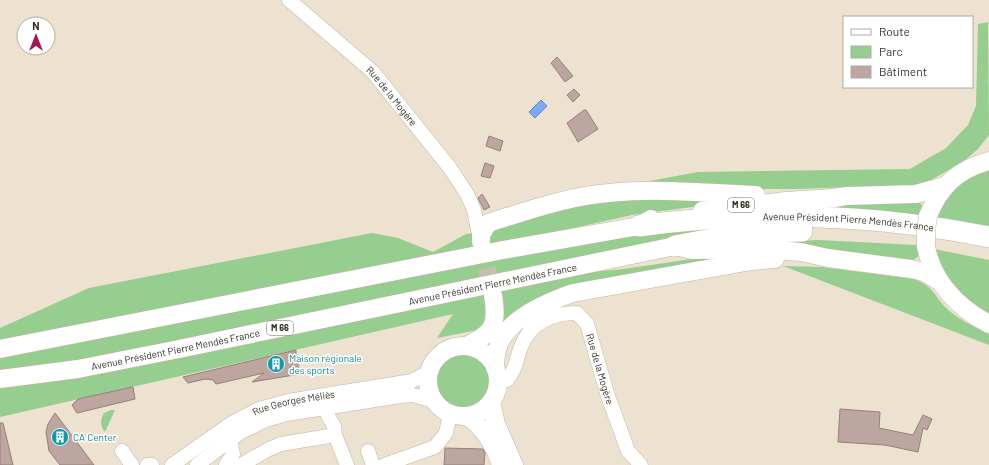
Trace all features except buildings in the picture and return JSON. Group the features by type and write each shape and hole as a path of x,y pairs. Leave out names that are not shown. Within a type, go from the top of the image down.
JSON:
{"highway":[{"name":"Avenue Président Pierre Mendès France","path":"639,226 678,221 734,218 820,217 901,223 989,237"},
{"name":"Avenue Président Pierre Mendès France","path":"675,246 726,237 779,231 821,231 944,242 989,251"}],"main road":[{"path":"989,150 983,163 954,177 938,194 928,216 926,246 930,264 939,281 954,299 966,310 989,324"},
{"name":"M 66","path":"639,226 654,217 749,205 846,196 916,194 945,186"},
{"path":"483,233 547,205 608,193 667,190 716,194 834,194 846,196"},
{"name":"Avenue Président Pierre Mendès France","path":"0,349 503,250 639,226"},
{"name":"M 66","path":"675,246 692,250 760,249 801,252 828,258 911,269 924,272 939,281"},
{"name":"Avenue Président Pierre Mendès France","path":"0,379 78,369 172,351 675,246"},
{"name":"M 66","path":"496,374 499,343 505,333 524,317 548,302 573,293 752,261 776,259 816,260 828,258"},
{"path":"493,295 496,313 495,321 490,330 484,338 466,346 458,347 443,353 432,365 429,372 428,382 434,401 484,429 492,442 501,465"},
{"path":"458,415 484,409 491,402 497,388 496,374 486,355 466,346"},
{"path":"491,402 494,417 514,465"}],"street":[{"name":"Rue de la Mogère","path":"289,0 374,72 450,168 467,194 483,233"},
{"name":"Rue de la Mogère","path":"496,374 507,380 513,374 521,346 528,333 535,325 563,313 577,314 587,324 608,396 628,451 641,465"},
{"name":"Rue Georges Méliès","path":"172,465 232,423 259,409 288,401 412,381 429,372"},
{"name":"Rue Georges Méliès","path":"197,465 241,432 266,420 288,414 400,396 412,395 434,401"},
{"path":"326,408 328,416 334,426 335,435 347,465"},
{"path":"384,465 435,447 458,415"},
{"path":"246,464 269,449 281,444 335,435"},
{"path":"226,465 232,454 230,440"},
{"path":"122,451 132,465"},
{"path":"368,451 373,465"},
{"path":"147,465 152,465"}],"green space":[{"path":"988,22 989,135 978,149 964,161 926,183 915,185 797,189 713,189 644,182 698,172 910,169 946,148 968,125 976,106 978,24"},
{"path":"989,169 989,229 936,220 944,201 956,188 963,182"},
{"path":"619,195 745,200 632,215 520,240 0,343 0,328 89,288 372,233 398,238 433,252 466,234 474,233 492,225"},
{"path":"918,199 922,206 918,216 797,204"},
{"path":"739,225 135,354 0,373 0,354 656,230"},
{"path":"818,240 916,245 919,256 910,262 758,243"},
{"path":"934,249 989,260 989,315 980,311 948,283"},
{"path":"726,254 727,261 566,287 491,350 483,344 489,307 483,329 437,338 453,314 0,417 0,386 564,275 623,269"},
{"path":"783,266 822,267 914,279 926,285 933,291 946,308 956,316 989,334 989,345"},
{"path":"459,354 469,354 479,358 487,366 491,376 491,386 487,396 479,404 469,408 459,408 449,404 441,396 437,386 437,376 441,366 449,358"},
{"path":"115,410 105,432 101,425 102,418 104,413"}],"water":[{"path":"541,100 547,106 535,118 529,112"}],"tunnel":[{"path":"481,242 493,295"}],"place":[{"name":"Maison régionale des sports","path":"276,364"},
{"name":"CA Center","path":"60,437"}]}
